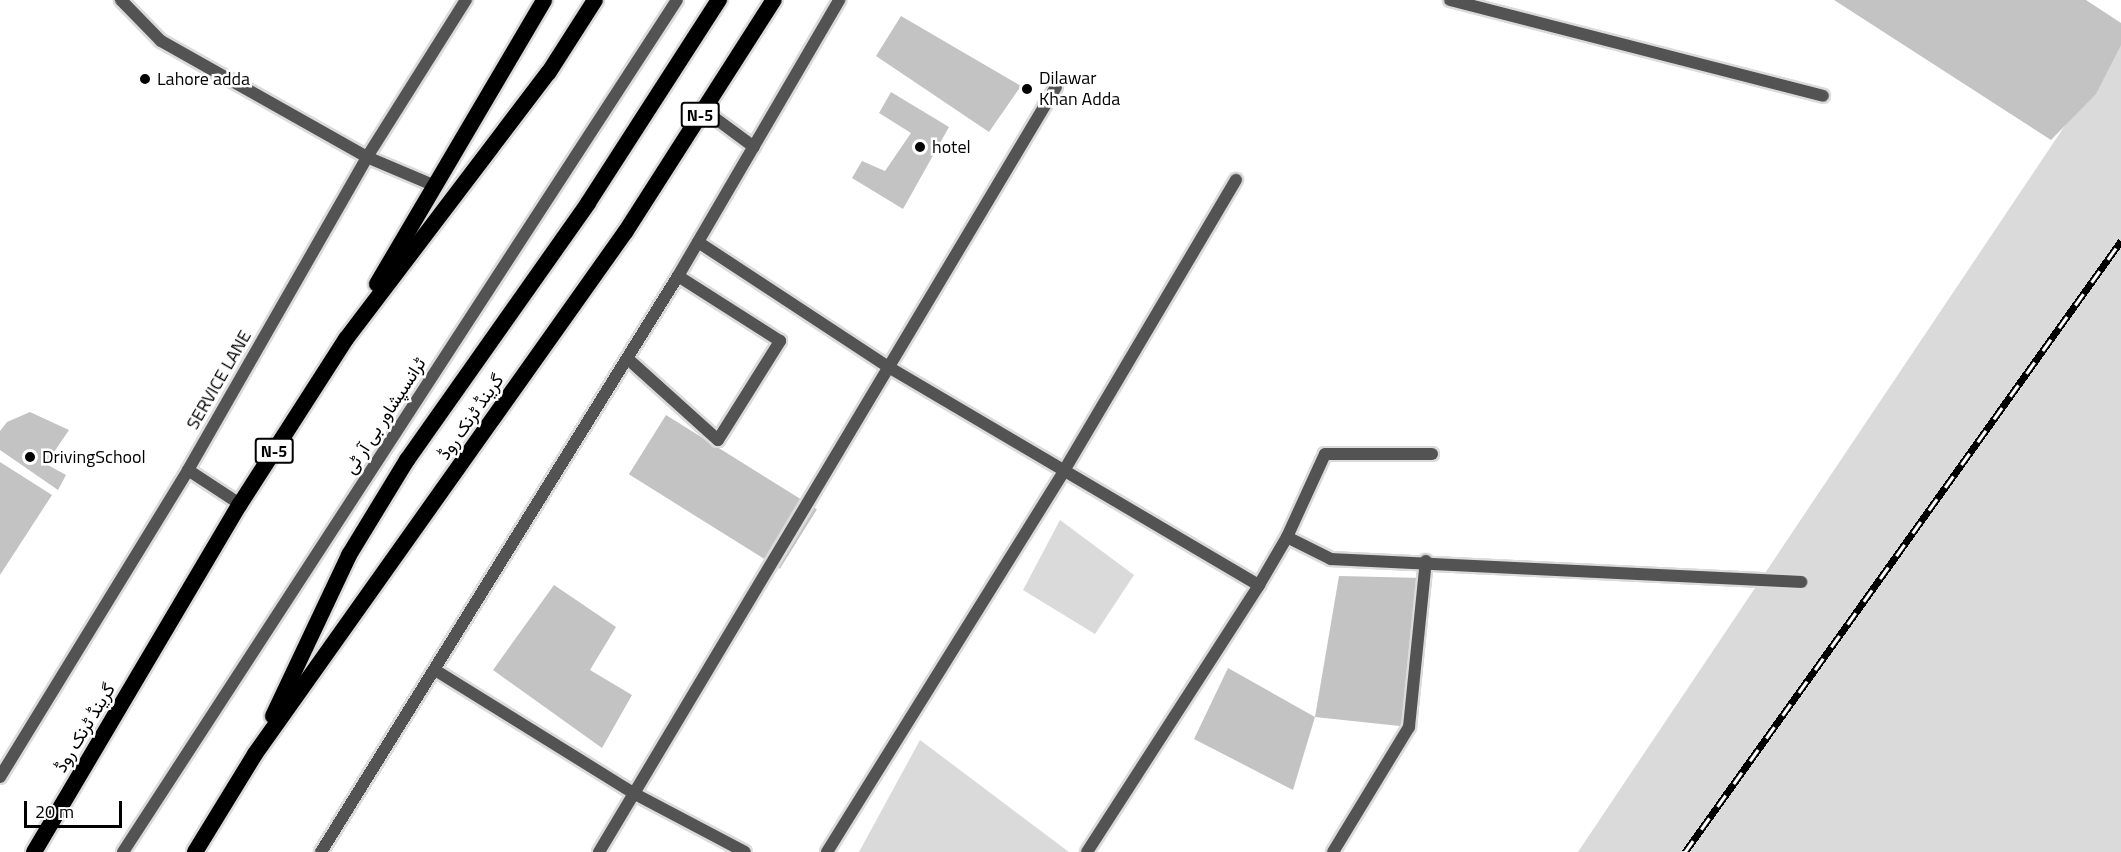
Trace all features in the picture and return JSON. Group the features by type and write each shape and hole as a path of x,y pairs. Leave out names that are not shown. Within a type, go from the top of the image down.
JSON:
{"highway":[{"path":"346,339 433,185 544,0"},
{"name":"گرینڈ ٹرنک روڈ","path":"34,852 240,504 346,339 549,72 595,0"},
{"path":"255,754 348,555 407,460 588,203 719,0"},
{"name":"گرینڈ ٹرنک روڈ","path":"195,852 255,754 626,231 774,0"}],"street":[{"path":"121,0 160,41 367,157 433,185"},
{"name":"SERVICE LANE","path":"0,777 188,470 367,157 465,0"},
{"name":"ٹرانسپشاور بی آر ٹی","path":"123,852 677,0"},
{"path":"321,852 628,359 839,0"},
{"path":"1450,0 1823,96"},
{"path":"599,852 1056,87"},
{"path":"704,110 754,147"},
{"path":"827,852 1065,469 1236,180"},
{"path":"698,242 890,368 1259,585"},
{"path":"628,359 718,440 780,342 678,276"},
{"path":"1086,852 1259,585 1287,537 1325,454 1432,454"},
{"path":"188,470 240,504"},
{"path":"1287,537 1331,559 1426,561 1801,582"},
{"path":"1333,852 1409,727 1426,561"},
{"path":"435,670 635,794 745,852"}],"shaded area":[{"path":"2121,42 2121,852 1578,852"},
{"path":"1060,520 1134,575 1095,634 1023,590"},
{"path":"920,740 1069,852 859,852"}],"building":[{"path":"1834,0 2086,0 2121,23 2121,45 2096,94 2051,140"},
{"path":"901,16 1021,86 989,132 876,56"},
{"name":"hotel","path":"891,92 949,127 903,209 852,178 862,161 885,171 911,133 879,113"},
{"name":"DrivingSchool","path":"30,412 69,430 46,464 66,475 58,490 0,450 0,431 7,422"},
{"path":"666,415 817,509 780,569 629,474"},
{"path":"0,462 52,495 0,575"},
{"path":"1339,576 1424,578 1409,727 1315,717"},
{"path":"554,585 616,627 590,670 632,695 602,748 493,670"},
{"path":"1228,668 1315,717 1293,790 1194,739"}],"railway":[{"path":"1685,852 2121,241"}],"place":[{"name":"Lahore adda","path":"145,79"},
{"name":"Dilawar Khan Adda","path":"1027,89"},
{"name":"hotel","path":"920,147"},
{"name":"DrivingSchool","path":"30,457"}]}
